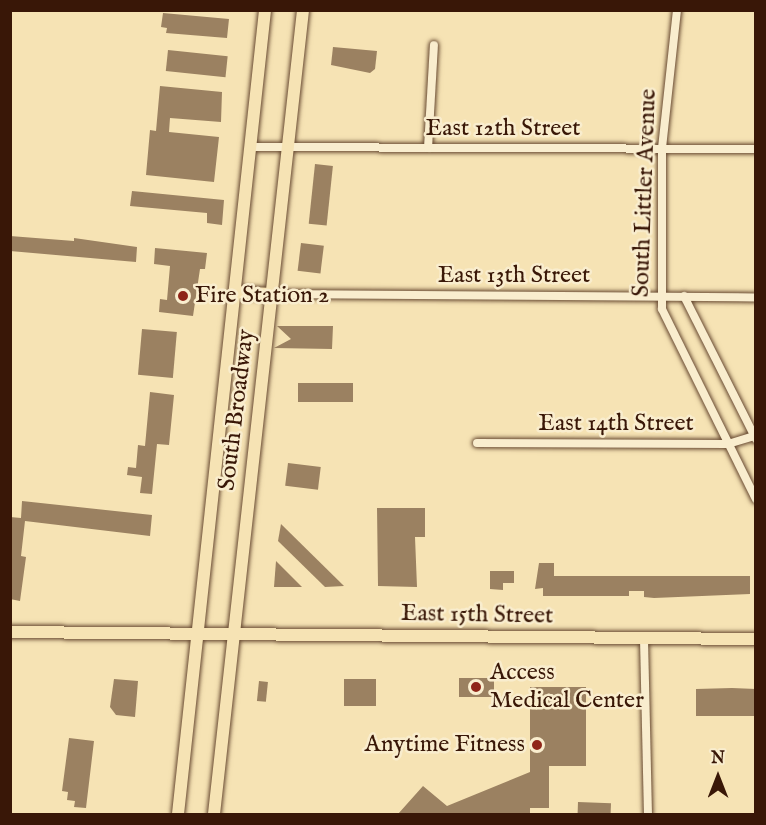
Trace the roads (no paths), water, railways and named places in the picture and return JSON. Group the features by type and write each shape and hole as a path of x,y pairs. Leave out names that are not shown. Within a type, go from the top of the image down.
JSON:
{"main road":[{"name":"South Broadway","path":"178,814 265,10"},
{"name":"South Broadway","path":"214,814 303,10"},
{"path":"235,292 272,294"},
{"name":"East 15th Street","path":"10,632 756,639"}],"street":[{"name":"South Littler Avenue","path":"677,10 662,149 661,297 663,317 756,499"},
{"path":"428,148 434,45"},
{"name":"East 12th Street","path":"251,147 756,149"},
{"name":"East 13th Street","path":"272,294 756,297"},
{"name":"South Littler Avenue","path":"684,296 755,438"},
{"name":"East 14th Street","path":"477,443 728,444 755,438"},
{"path":"644,639 648,814"}],"place":[{"name":"Fire Station 2","path":"183,296"},
{"name":"Access Medical Center","path":"476,687"},
{"name":"Anytime Fitness","path":"537,745"}]}
